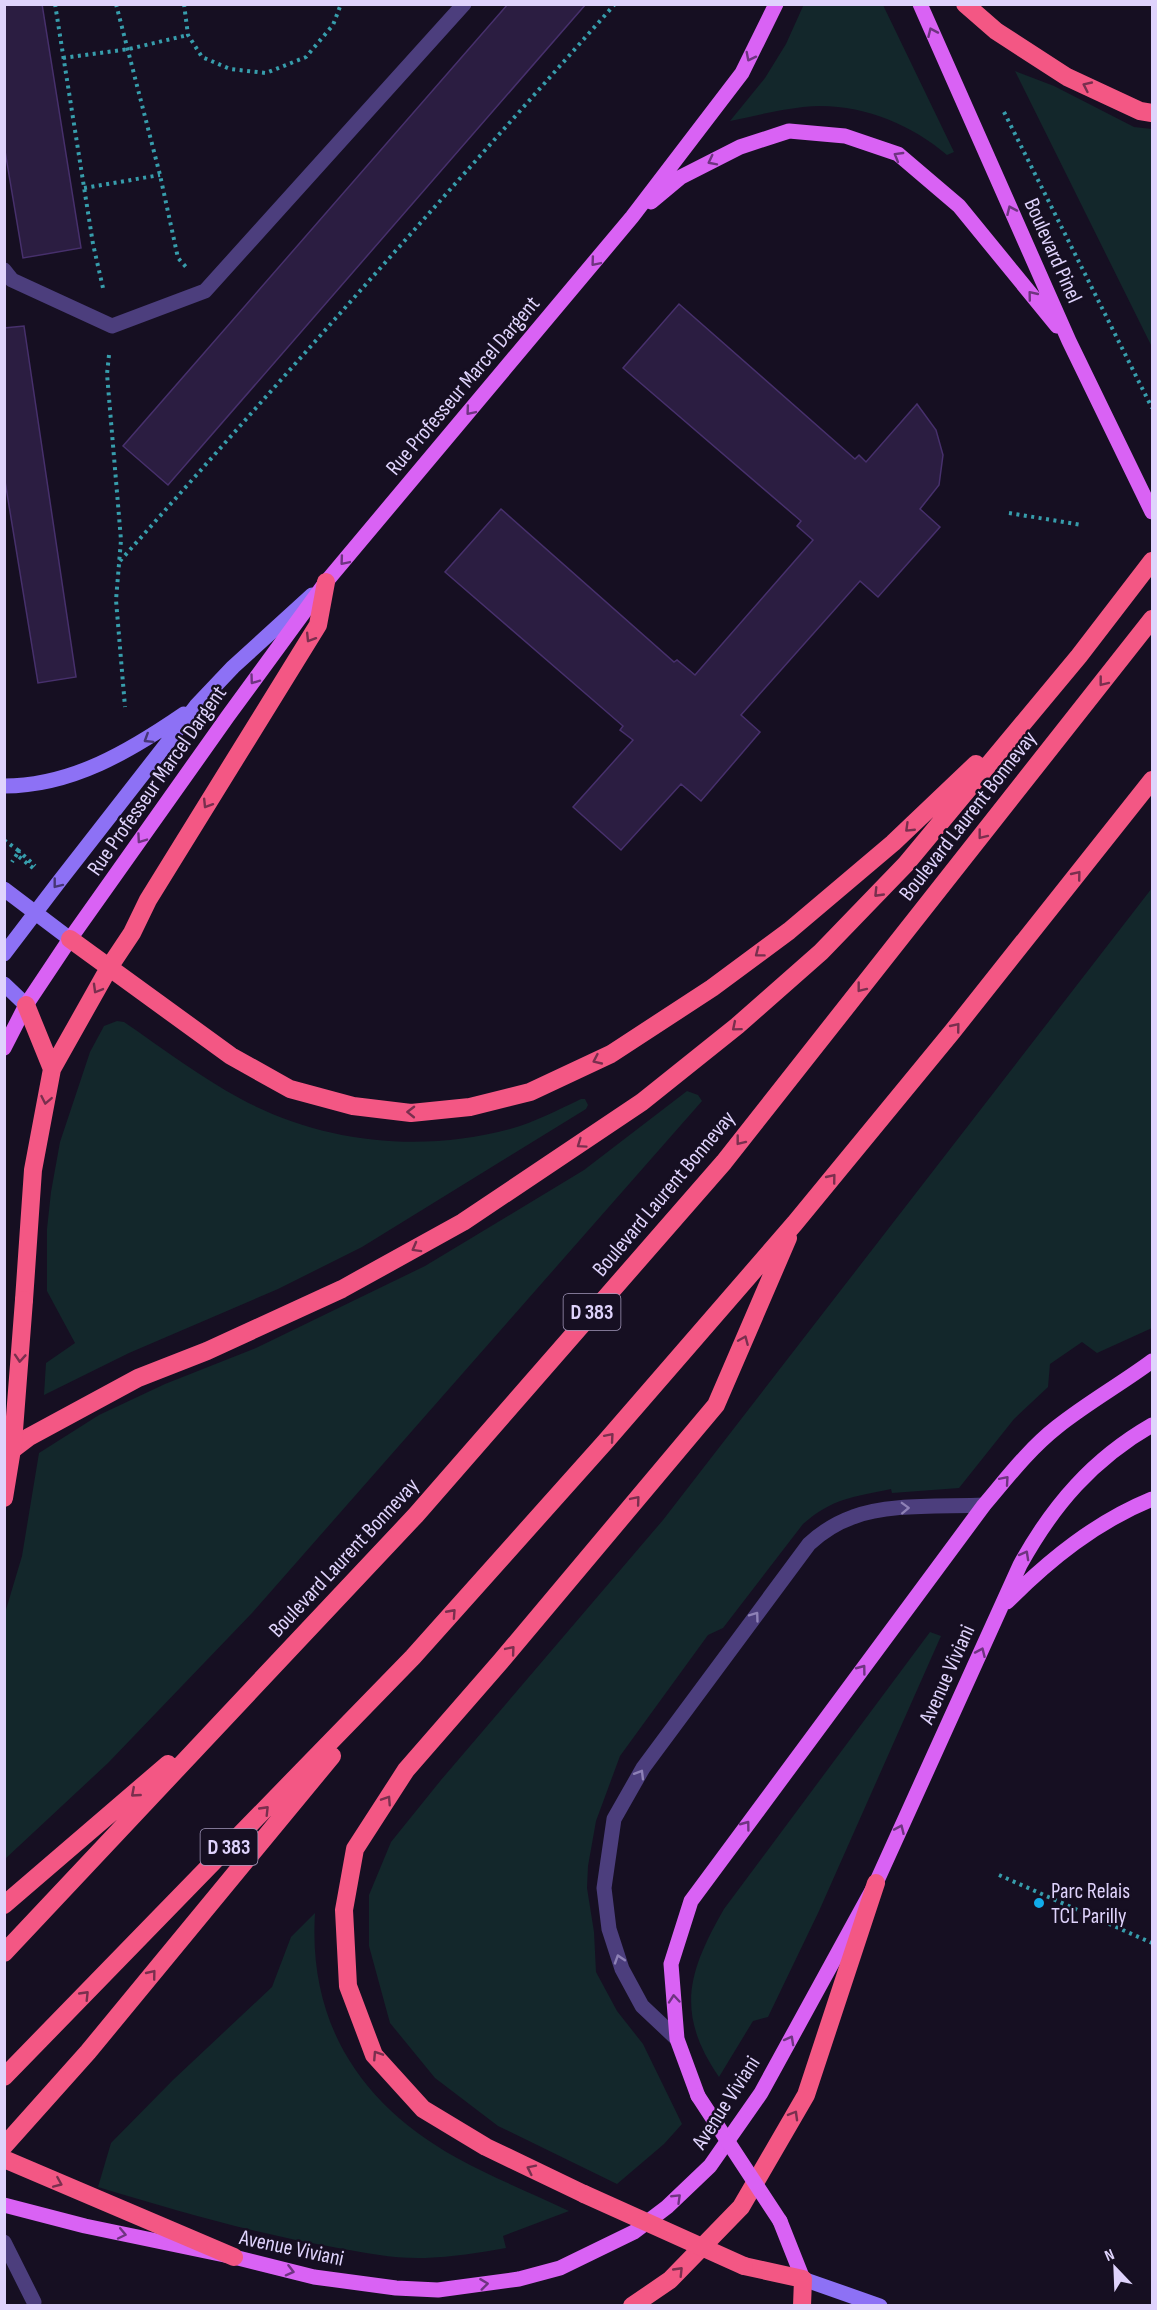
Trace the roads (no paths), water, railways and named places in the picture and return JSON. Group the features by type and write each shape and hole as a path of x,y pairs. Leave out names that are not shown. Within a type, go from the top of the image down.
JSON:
{"highway":[{"path":"965,4 996,30 1067,77 1140,111 1152,113"},
{"path":"4,1456 29,1437 120,1387 207,1351 342,1289 453,1228 642,1102 737,1026 820,952 906,864 1042,700 1152,561"},
{"path":"4,1498 13,1443 33,1170 52,1069 110,966 132,933 148,900 318,625 326,582"},
{"name":"Boulevard Laurent Bonnevay","path":"4,1953 416,1515 724,1161 1152,619"},
{"path":"70,939 231,1056 290,1089 353,1106 411,1113 470,1107 530,1092 611,1053 712,988 789,930 894,843 1042,700"},
{"name":"D 383","path":"4,2077 413,1657 614,1432 795,1223 945,1041 1152,780"},
{"path":"26,1005 52,1069"},
{"path":"795,1223 716,1405 501,1661 406,1770 355,1849 344,1910 348,1986 374,2055 423,2109 486,2147 744,2266 803,2279 802,2306"},
{"path":"4,2146 88,2052 413,1657"},
{"path":"4,1905 243,1700"},
{"path":"633,2306 670,2280 741,2207 806,2095 876,1883"},
{"path":"4,2159 234,2257"}],"main road":[{"path":"632,217 742,73 776,4"},
{"name":"Boulevard Pinel","path":"920,4 1069,341 1152,512"},
{"path":"632,217 681,177 740,147 789,131 845,136 898,154 959,206 1069,341"},
{"name":"Rue Professeur Marcel Dargent","path":"4,1048 26,1005 70,939 326,582 632,217"},
{"name":"Rue Professeur Marcel Dargent","path":"4,954 196,706 234,667 326,582"},
{"path":"4,786 20,786 67,777 106,762 147,740 196,706"},
{"path":"4,889 70,939"},
{"path":"4,984 26,1005"},
{"path":"880,2306 803,2279 780,2221 698,2096 677,2039 671,1964 690,1901 984,1504 1026,1455 1055,1428 1152,1361"},
{"path":"1124,1381 1152,1372"},
{"name":"Avenue Viviani","path":"4,2205 85,2226 234,2257 314,2277 396,2288 438,2290 519,2279 560,2268 634,2232 667,2207 710,2166 761,2093 876,1883 1020,1564 1039,1529 1099,1462 1152,1425"},
{"path":"1000,1608 1040,1569 1075,1542 1131,1508 1152,1500"}],"lane":[{"path":"4,270 12,280 112,326 205,291 464,4"},
{"path":"677,2039 642,2006 622,1969 609,1929 604,1888 614,1819 643,1768 809,1544 826,1529 854,1516 893,1509 984,1504"},
{"path":"4,2242 34,2302"}],"place":[{"name":"Parc Relais TCL Parilly","path":"1039,1903"}]}
